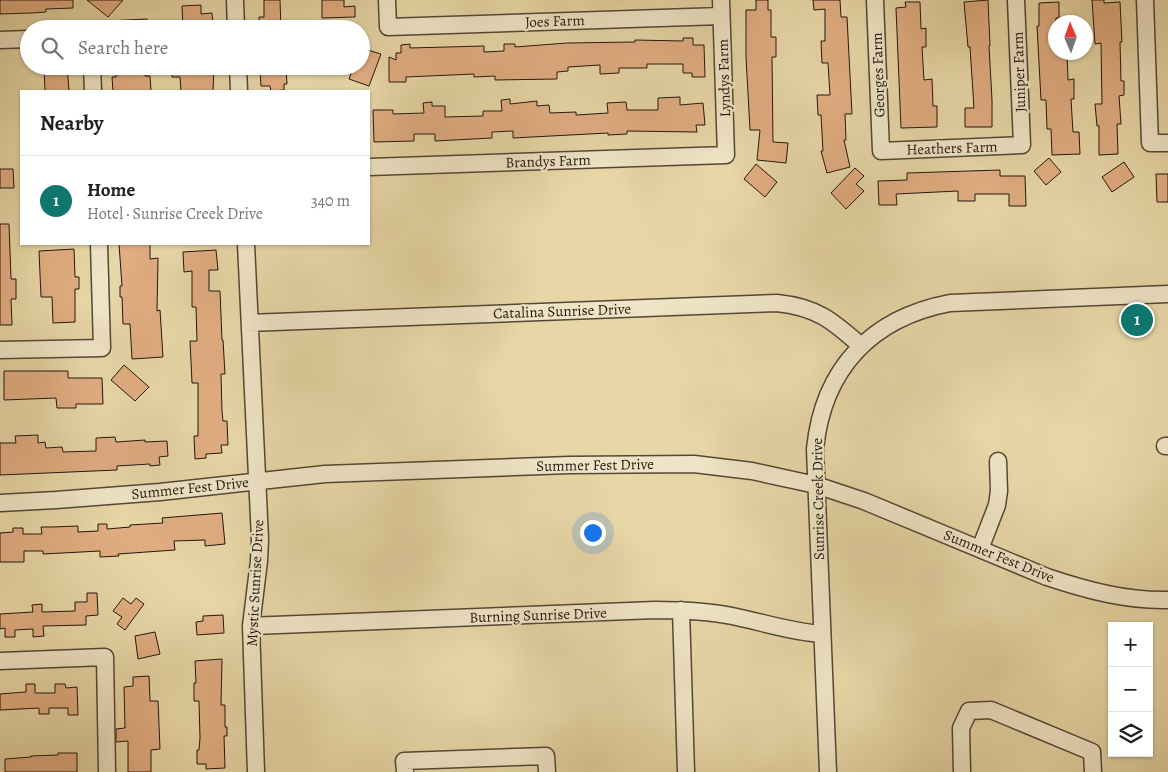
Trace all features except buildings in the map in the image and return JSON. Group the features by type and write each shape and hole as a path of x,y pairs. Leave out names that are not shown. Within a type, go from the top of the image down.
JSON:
{"street":[{"path":"235,0 236,20"},
{"name":"Joes Farm","path":"387,0 388,27 721,8"},
{"name":"Georges Farm","path":"875,0 881,151"},
{"name":"Juniper Farm","path":"1016,0 1022,145"},
{"path":"1145,0 1150,143 1168,143"},
{"name":"Lyndys Farm","path":"721,8 726,155"},
{"path":"0,40 20,39"},
{"path":"92,75 93,90"},
{"path":"238,75 239,90"},
{"name":"Heathers Farm","path":"881,151 1022,145"},
{"name":"Brandys Farm","path":"370,167 726,155"},
{"path":"0,350 102,348 98,245"},
{"name":"Mystic Sunrise Drive","path":"246,245 258,480 259,561 251,626 256,772"},
{"name":"Sunrise Creek Drive","path":"828,772 815,449 820,417 834,382 842,368 861,346 889,325 903,317 934,306 950,303 1168,294"},
{"name":"Catalina Sunrise Drive","path":"250,323 777,303 812,310 841,328 861,346"},
{"path":"980,549 997,505 999,491 998,461"},
{"name":"Summer Fest Drive","path":"0,503 160,492 326,474 644,463 694,464 752,471 816,485 864,501 1078,587 1131,598 1168,600"},
{"path":"681,610 686,772"},
{"name":"Burning Sunrise Drive","path":"251,626 681,610 730,615 793,631 822,634"},
{"path":"0,661 105,657 107,772"},
{"path":"962,772 961,728 969,711 991,710 1092,752 1093,772"},
{"path":"404,767 546,764"}],"place":[{"name":"Home","path":"1137,320"}]}
